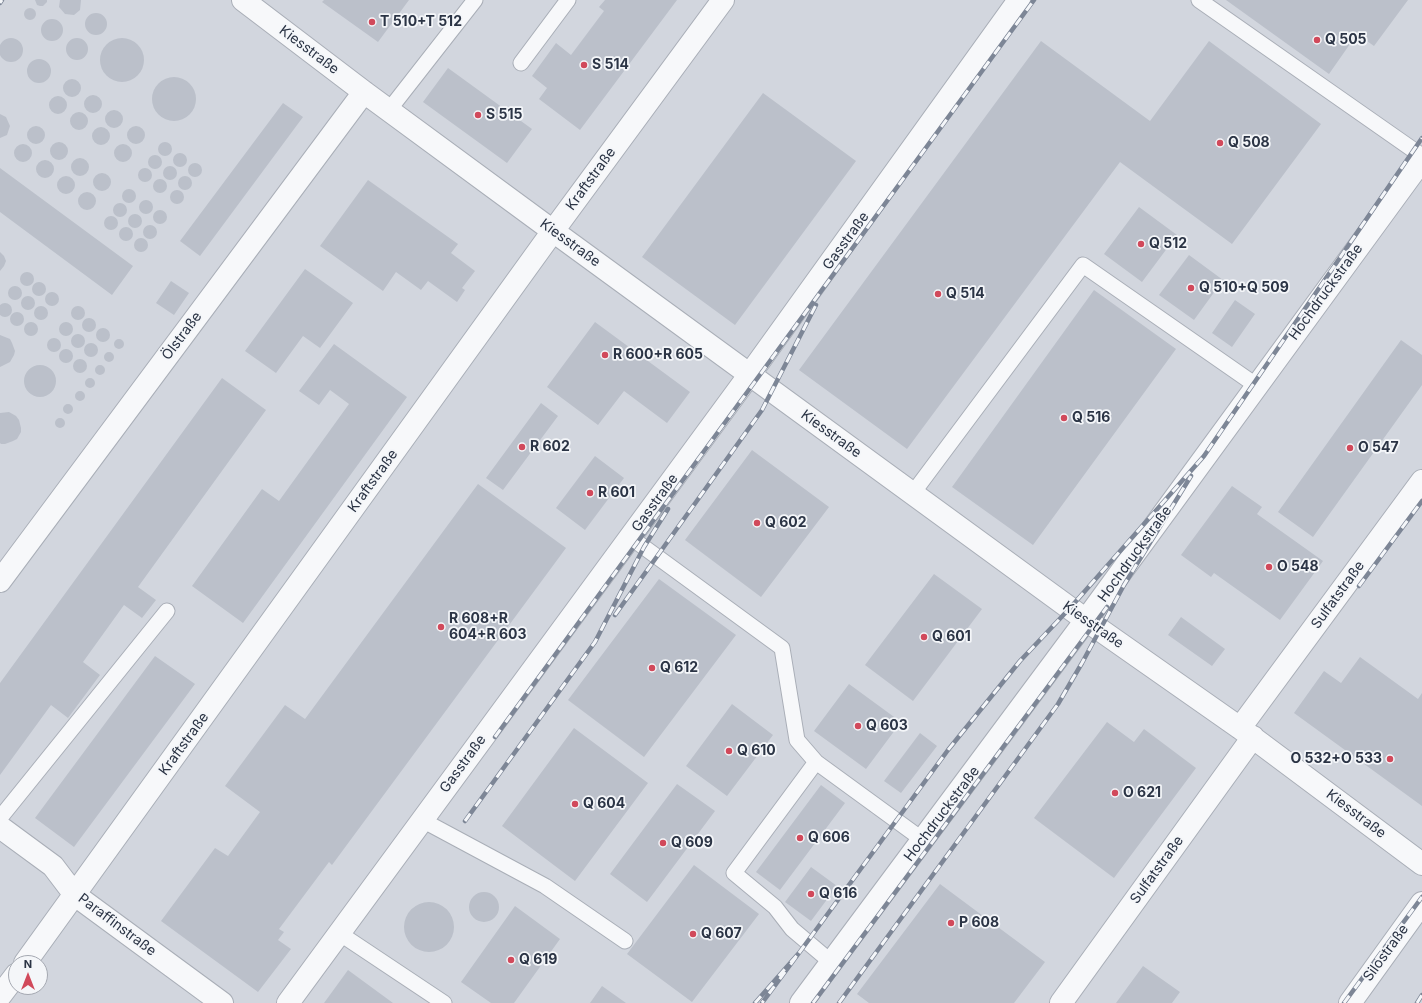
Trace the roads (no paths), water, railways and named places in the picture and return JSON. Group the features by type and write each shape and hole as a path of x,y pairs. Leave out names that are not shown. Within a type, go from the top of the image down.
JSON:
{"street":[{"name":"Kiesstraße","path":"243,0 364,92 553,231 1086,620 1247,733 1422,864"},
{"name":"Kraftstraße","path":"31,955 553,231 723,0"},
{"name":"Gasstraße","path":"288,1003 750,374 1019,0"},
{"name":"Ölstraße","path":"0,581 364,92"},
{"name":"Hochdruckstraße","path":"801,1003 1086,620 1422,160"},
{"name":"Sulfatstraße","path":"1061,1003 1422,481"},
{"name":"Paraffinstraße","path":"0,827 53,866 75,895 222,1003"},
{"name":"Silostraße","path":"1350,1003 1422,903"},
{"path":"0,996 8,986"}],"lane":[{"path":"389,110 475,0"},
{"path":"521,63 568,0"},
{"path":"1199,0 1422,156"},
{"path":"913,493 1083,265 1257,386"},
{"path":"630,537 782,648 797,740 816,762 922,840"},
{"path":"0,818 167,611"},
{"path":"816,762 734,873 775,907 792,929 831,962"},
{"path":"422,820 545,886 625,941"},
{"path":"339,933 444,1003"}],"railway":[{"path":"495,737 1034,0"},
{"path":"799,953 948,750 1020,661 1070,608 1204,456 1422,138"},
{"path":"615,615 762,410 816,305"},
{"path":"839,1003 1058,704 1124,585 1191,476"},
{"path":"1359,586 1422,501"},
{"path":"465,821 595,642 644,547 668,509"},
{"path":"813,1003 1107,607"},
{"path":"1344,1003 1422,897"},
{"path":"755,1003 799,953 762,1003"},
{"path":"1417,1003 1422,995"}],"place":[{"name":"T 510+T 512","path":"372,22"},
{"name":"Q 505","path":"1317,40"},
{"name":"S 514","path":"584,65"},
{"name":"S 515","path":"478,115"},
{"name":"Q 508","path":"1220,143"},
{"name":"Q 512","path":"1141,244"},
{"name":"Q 510+Q 509","path":"1191,288"},
{"name":"Q 514","path":"938,294"},
{"name":"R 600+R 605","path":"605,355"},
{"name":"Q 516","path":"1064,418"},
{"name":"R 602","path":"522,447"},
{"name":"O 547","path":"1350,448"},
{"name":"R 601","path":"590,493"},
{"name":"Q 602","path":"757,523"},
{"name":"O 548","path":"1269,567"},
{"name":"R 608+R 604+R 603","path":"441,627"},
{"name":"Q 601","path":"924,637"},
{"name":"Q 612","path":"652,668"},
{"name":"Q 603","path":"858,726"},
{"name":"Q 610","path":"729,751"},
{"name":"O 532+O 533","path":"1390,759"},
{"name":"O 621","path":"1115,793"},
{"name":"Q 604","path":"575,804"},
{"name":"Q 606","path":"800,838"},
{"name":"Q 609","path":"663,843"},
{"name":"Q 616","path":"811,894"},
{"name":"P 608","path":"951,923"},
{"name":"Q 607","path":"693,934"},
{"name":"Q 619","path":"511,960"}]}
